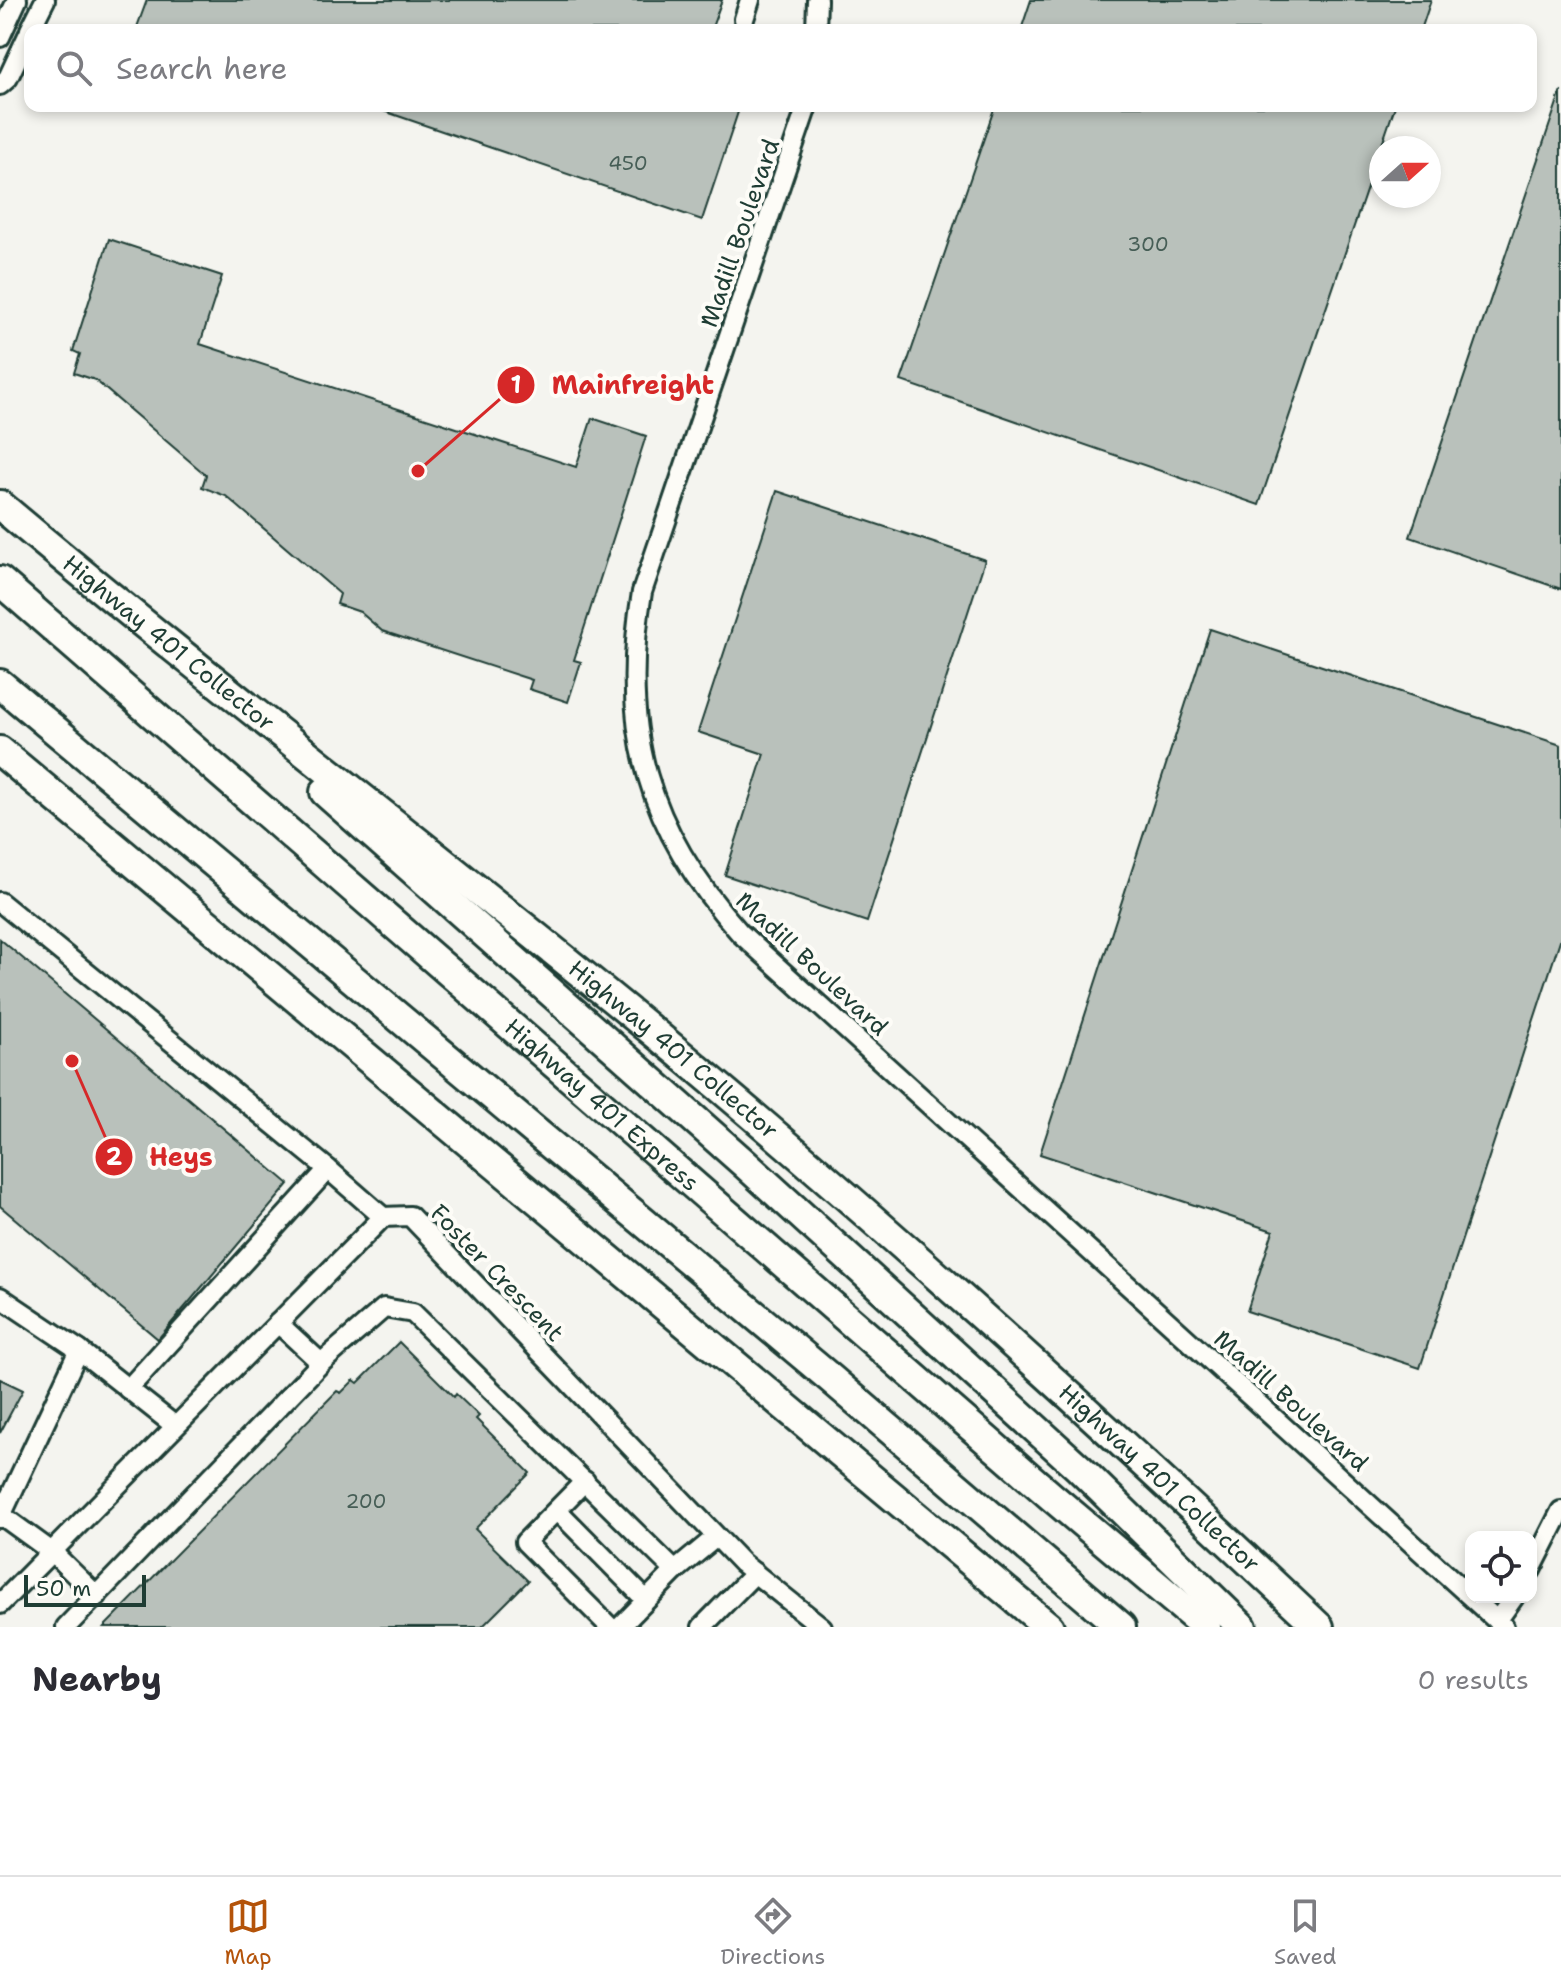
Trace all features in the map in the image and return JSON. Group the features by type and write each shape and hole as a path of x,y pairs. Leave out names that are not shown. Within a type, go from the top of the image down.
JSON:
{"highway":[{"name":"Highway 401 Collector","path":"0,505 145,627 655,1034 881,1224 1319,1627"},
{"name":"Highway 401 Express","path":"0,581 1040,1487 1206,1627"},
{"path":"145,627 404,865 745,1164 1056,1447 1242,1627"},
{"path":"0,684 842,1389 1121,1627"},
{"path":"0,751 1049,1627"},
{"path":"1238,1551 1335,1627"}],"street":[{"path":"2,26 17,0"},
{"path":"33,24 45,0"},
{"path":"744,19 750,0"},
{"path":"816,24 817,0"},
{"path":"0,85 8,78 24,43"},
{"name":"Madill Boulevard","path":"805,112 642,592 633,646 636,725 646,773 671,838 690,872 740,933 1500,1624"},
{"path":"0,902 383,1217 0,1604"},
{"path":"128,1389 328,1169"},
{"name":"Foster Crescent","path":"383,1217 410,1216 716,1537 822,1627"},
{"path":"0,1297 79,1350 174,1425"},
{"path":"66,1627 321,1363 384,1308 413,1313 675,1571"},
{"path":"278,1323 321,1363"},
{"path":"79,1350 1,1516 52,1552 97,1596"},
{"path":"585,1481 525,1542 610,1627"},
{"path":"557,1510 646,1600"},
{"path":"1537,1558 1561,1511"},
{"path":"620,1627 675,1571 716,1537"},
{"path":"702,1627 755,1573"},
{"path":"1500,1624 1511,1603"}],"building":[{"path":"147,0 722,0 713,24 138,24"},
{"path":"1031,0 1431,0 1423,24 1023,24"},
{"path":"1561,91 1561,589 1410,537"},
{"path":"387,112 738,112 702,220"},
{"path":"993,112 1393,112 1385,136 1369,136 1369,182 1259,505 901,381"},
{"path":"109,239 222,276 200,344 576,467 592,418 646,436 574,660 581,662 568,702 529,689 532,680 382,631 360,612 337,604 340,594 226,496 202,487 206,475 95,380 74,373 80,354 73,351"},
{"path":"777,491 985,560 867,922 725,875 764,754 698,732"},
{"path":"1210,629 1561,745 1561,937 1420,1368 1247,1311 1273,1231 1040,1154"},
{"path":"0,939 289,1184 158,1339 0,1206"},
{"path":"399,1342 454,1397 456,1394 479,1416 476,1419 530,1473 475,1529 528,1581 482,1627 104,1627 337,1391 341,1393 354,1380 358,1383"},
{"path":"0,1379 23,1390 0,1433"}],"place":[{"name":"Mainfreight","path":"418,471"},
{"name":"Heys","path":"72,1061"}]}
